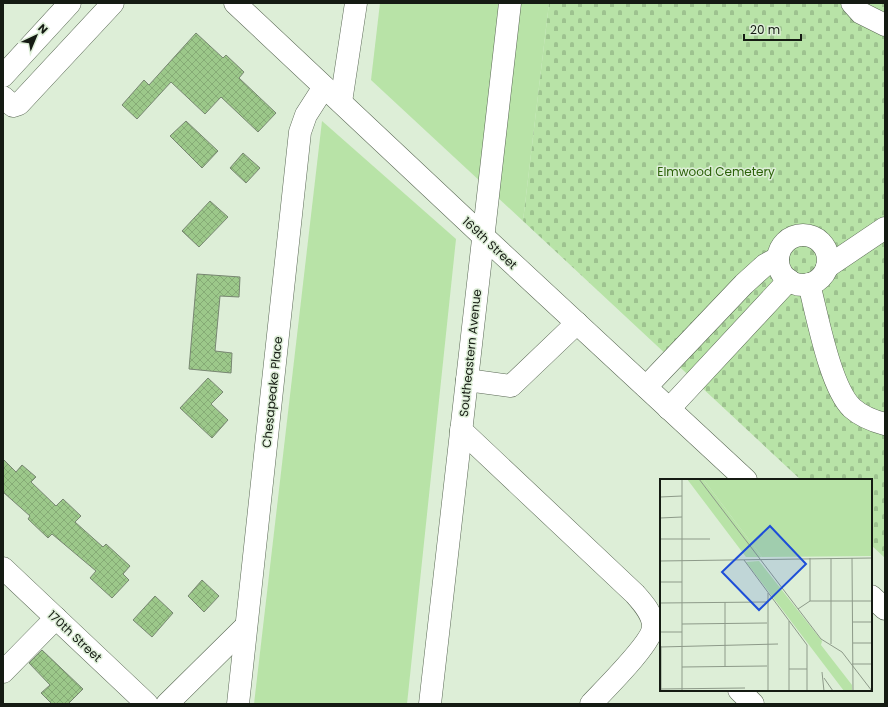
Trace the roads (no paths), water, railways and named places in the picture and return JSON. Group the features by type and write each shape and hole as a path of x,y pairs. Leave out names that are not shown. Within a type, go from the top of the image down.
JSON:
{"street":[{"path":"3,76 70,3"},
{"path":"3,97 13,106 19,104 113,3"},
{"name":"169th Street","path":"236,3 483,236 745,479"},
{"path":"341,102 356,3"},
{"name":"Southeastern Avenue","path":"430,704 510,3"},
{"path":"852,3 861,13 885,25"},
{"name":"Chesapeake Place","path":"238,704 300,132 306,115 324,87"},
{"path":"827,267 828,259 824,247 816,238 808,235 799,235 788,240 780,250 778,258 782,274 799,282 817,280 827,267 885,228"},
{"path":"646,388 744,284 765,265 778,258"},
{"path":"670,409 799,282"},
{"path":"799,282 822,335 843,395 851,407 859,414 885,424"},
{"path":"466,380 511,386 577,323"},
{"path":"461,430 635,594 657,619 645,644 591,704"},
{"name":"170th Street","path":"3,568 147,704"},
{"path":"872,597 885,609"},
{"path":"3,672 56,618"},
{"path":"167,704 246,626"},
{"path":"740,691 753,704"}],"park label":[{"name":"Elmwood Cemetery","path":"716,171"}]}
